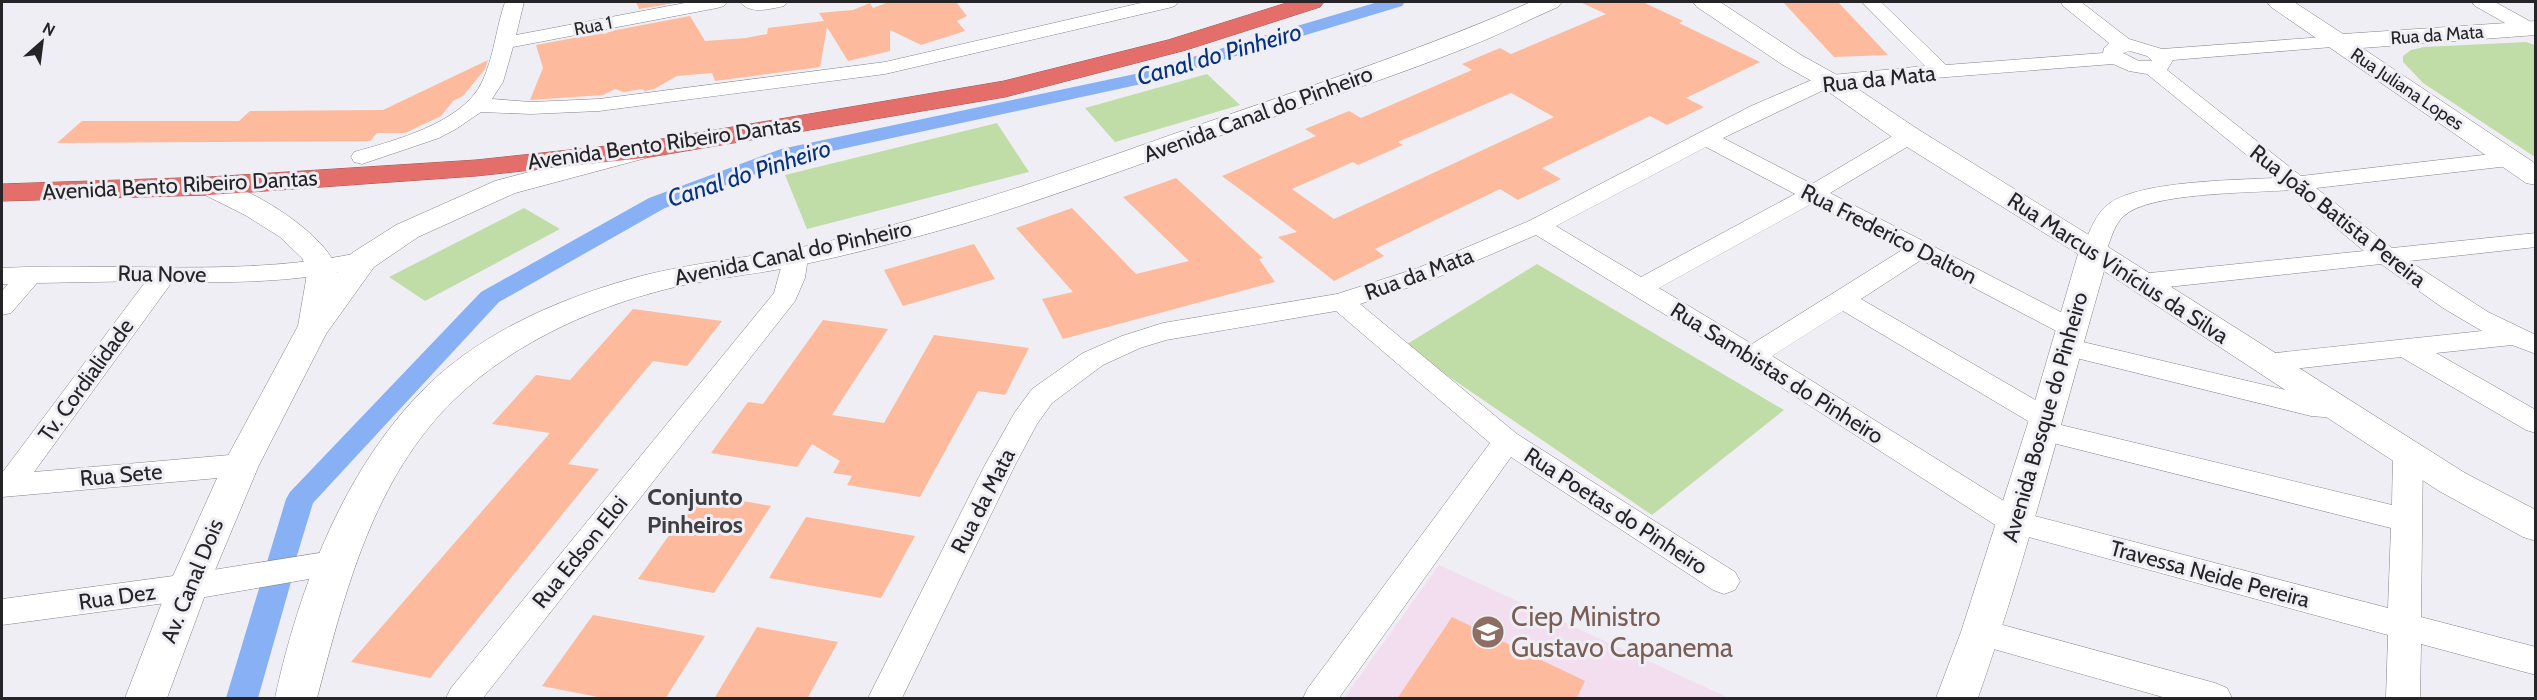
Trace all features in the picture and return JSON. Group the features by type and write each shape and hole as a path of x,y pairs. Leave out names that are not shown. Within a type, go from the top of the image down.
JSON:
{"highway":[{"name":"Avenida Bento Ribeiro Dantas","path":"2,172 362,157 484,148 634,132 979,75 1156,32 1258,2"},
{"name":"Avenida Bento Ribeiro Dantas","path":"2,193 209,186 476,168 644,150 1005,89 1196,39 1312,2"}],"street":[{"path":"362,157 419,139 476,105 489,89 505,43 514,2"},
{"name":"Rua 1","path":"505,43 717,2"},
{"path":"750,2 759,5 777,2"},
{"path":"476,105 531,108 598,105 885,68 1168,2"},
{"name":"Avenida Canal do Pinheiro","path":"298,698 322,600 366,496 409,429 443,390 515,340 560,316 608,296 685,275 795,257 916,228 1091,173 1449,46 1551,2"},
{"name":"Rua Marcus Vinícius da Silva","path":"1705,2 1792,60 1828,80 1909,136 2094,251 2408,454 2461,487 2535,527"},
{"path":"1871,2 1942,72"},
{"path":"2070,2 2120,52 2147,48 2156,61"},
{"name":"Rua Juliana Lopes","path":"2279,2 2535,177"},
{"path":"2482,2 2531,28"},
{"name":"Rua da Mata","path":"2156,61 2337,42 2531,28"},
{"name":"Rua da Mata","path":"885,699 1000,465 1026,419 1042,396 1093,359 1131,342 1163,332 1341,302 1427,273 1538,226 1769,106 1828,80 1942,72 2120,52"},
{"name":"Rua João Batista Pereira","path":"2156,61 2296,183 2436,294 2530,342"},
{"path":"1640,288 1812,194 1909,136"},
{"name":"Rua Frederico Dalton","path":"1707,139 1920,250 2068,337 2311,406 2336,408"},
{"path":"313,329 363,260 407,231 506,187 644,150"},
{"name":"Avenida Bosque do Pinheiro","path":"1957,699 1981,632 2094,251 2107,219 2118,208 2136,199 2171,193 2296,183 2509,159"},
{"path":"209,186 261,212 298,236 312,251 322,269 313,329"},
{"name":"Rua Sambistas do Pinheiro","path":"1538,226 1752,356 2014,522"},
{"path":"2140,282 2535,240"},
{"path":"1752,356 1920,250"},
{"name":"Rua Edson Eloi","path":"463,699 786,295 792,278 795,257"},
{"name":"Rua Nove","path":"2,276 165,273 251,275 322,269 363,260"},
{"name":"Tv. Cordialidade","path":"5,486 165,273"},
{"path":"2,307 30,275"},
{"path":"1842,299 2044,425 2408,521"},
{"name":"Rua Poetas do Pinheiro","path":"1341,302 1507,441 1724,581"},
{"name":"Av. Canal Dois","path":"146,699 188,587 241,465 313,329"},
{"path":"2266,363 2406,348 2530,342"},
{"path":"2406,348 2535,423"},
{"path":"1320,699 1507,441"},
{"path":"2403,699 2408,454"},
{"name":"Rua Sete","path":"5,486 241,465"},
{"name":"Travessa Neide Pereira","path":"2014,522 2535,661"},
{"name":"Rua Dez","path":"2,612 188,587 338,562"},
{"path":"1981,632 2215,699"}],"shaded area":[{"name":"Ciep Ministro Gustavo Capanema","path":"1439,565 1729,698 1344,698"}],"green space":[{"path":"2526,42 2535,45 2535,157 2423,83 2403,62 2403,56 2411,50 2424,47"},
{"path":"1207,74 1240,105 1115,142 1085,108"},
{"path":"997,123 1029,172 807,229 785,175"},
{"path":"524,208 560,229 425,301 389,277"},
{"path":"1537,264 1784,410 1652,515 1404,346"}],"building":[{"path":"636,2 681,2 639,9"},
{"path":"889,2 956,2 967,16 957,21 965,31 921,45 890,30 890,51 848,61 827,27 820,67 715,81 712,73 677,76 654,89 645,91 642,89 624,92 615,89 603,95 530,100 543,68 536,45 605,34 690,16 705,41 746,38 767,34 768,28 824,21 819,13 853,10 870,3 873,8"},
{"path":"1580,2 1643,2 1683,21 1679,23 1760,62 1686,98 1704,107 1667,125 1650,116 1542,168 1561,179 1518,200 1500,189 1375,249 1384,256 1334,281 1278,237 1297,232 1222,176 1316,136 1305,129 1349,111 1361,118 1472,70 1462,64 1500,48 1511,54 1606,14","holes":["1511,93 1554,117 1334,219 1292,189 1353,162 1358,165 1403,145 1398,142"]},
{"path":"1783,2 1838,2 1888,55 1834,57"},
{"path":"488,60 485,69 463,96 453,101 441,116 405,133 377,133 370,141 57,143 82,121 239,121 250,111 383,110"},
{"path":"1176,178 1263,258 1259,259 1275,282 1063,339 1042,299 1073,292 1016,228 1072,208 1136,274 1189,261 1123,197"},
{"path":"974,244 995,279 903,306 884,270"},
{"path":"633,309 722,321 687,366 653,361 568,464 599,469 430,678 351,662 550,433 492,424 536,375 570,380"},
{"path":"823,320 888,329 832,415 884,423 934,335 1029,348 1005,395 978,391 920,497 847,485 852,476 833,473 840,461 812,444 797,467 711,453 748,402 763,404"},
{"path":"699,493 771,506 714,593 638,579"},
{"path":"806,517 915,536 881,598 769,578"},
{"path":"593,615 705,636 665,699 608,699 542,686"},
{"path":"1452,617 1585,681 1576,699 1397,699"},
{"path":"757,627 838,642 807,699 714,699"}],"waterway":[{"name":"Canal do Pinheiro","path":"280,566 300,499 490,297 657,203 789,154 1139,79 1396,2"},
{"name":"Canal do Pinheiro","path":"242,698 278,575"}],"place":[{"name":"Ciep Ministro Gustavo Capanema","path":"1488,632"}],"district":[{"name":"Conjunto Pinheiros","path":"695,510"}]}
